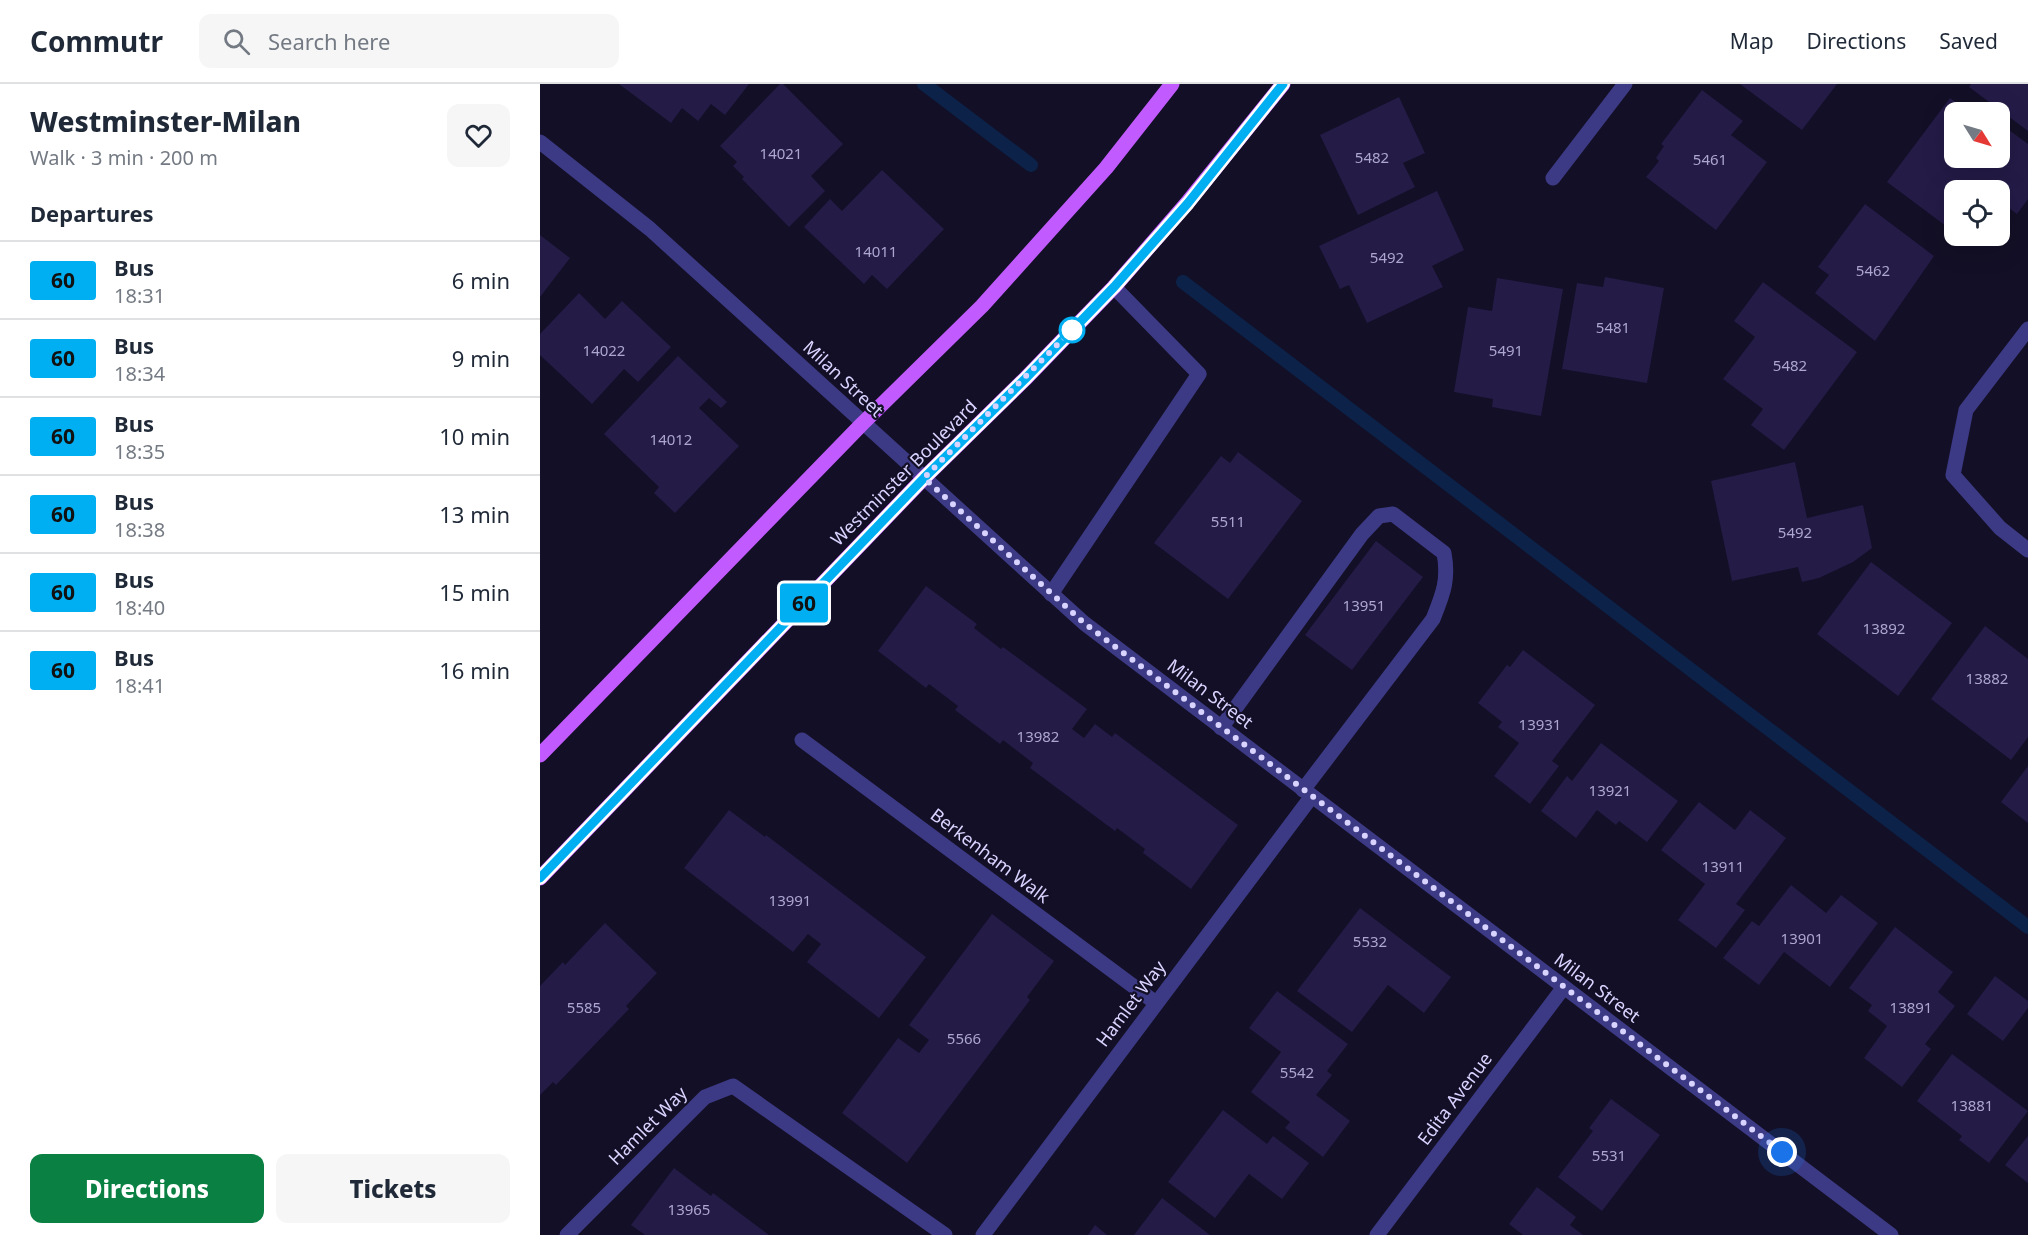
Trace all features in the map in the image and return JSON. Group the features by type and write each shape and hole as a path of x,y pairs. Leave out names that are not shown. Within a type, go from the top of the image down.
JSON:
{"main road":[{"path":"540,755 862,424 982,306 1106,168 1172,84"},
{"name":"Westminster Boulevard","path":"540,878 924,478 1114,287 1188,203 1283,84"}],"street":[{"path":"1553,178 1625,84"},
{"name":"Milan Street","path":"540,142 650,229 862,424 1084,623 1891,1235"},
{"path":"1051,594 1198,374 1114,287"},
{"path":"2028,329 1966,410 1953,475 2000,528 2028,550"},
{"name":"Hamlet Way","path":"984,1235 1156,1003 1433,619 1443,595 1448,574 1444,553 1393,514 1379,516 1362,534 1221,728"},
{"name":"Berkenham Walk","path":"802,740 1156,1003"},
{"name":"Edita Avenue","path":"1377,1235 1564,987"},
{"name":"Hamlet Way","path":"567,1235 705,1096 733,1086 945,1235"}],"building":[{"path":"619,84 749,84 725,115 711,104 698,121 682,108 671,123"},
{"path":"780,84 783,84 843,144 811,176 825,191 789,227 742,179 744,177 733,166 737,162 720,146"},
{"path":"1740,84 1837,84 1802,130"},
{"path":"1971,84 2028,84 2028,131 2010,118 2010,102 1989,102 1969,87"},
{"path":"1702,90 1743,121 1731,135 1767,162 1716,230 1646,177 1659,161 1656,158 1664,146 1661,144"},
{"path":"1399,97 1425,153 1403,163 1415,187 1358,215 1320,135"},
{"path":"1944,106 1944,168 2010,168 2010,131 2028,144 2028,199 2017,214 2010,209 2010,180 1944,180 1944,225 1887,182"},
{"path":"882,170 944,229 887,289 872,275 864,284 804,227 830,199 842,211"},
{"path":"1437,191 1464,250 1432,266 1443,287 1367,323 1349,285 1340,289 1319,246"},
{"path":"1865,204 1934,256 1875,341 1815,293 1829,275 1818,267"},
{"path":"540,235 570,258 540,297"},
{"path":"1605,277 1664,288 1647,383 1562,369 1577,283 1603,287"},
{"path":"1497,278 1563,289 1541,416 1492,407 1493,399 1454,392 1468,307 1492,311"},
{"path":"1763,282 1857,352 1784,450 1751,425 1763,409 1723,379 1755,337 1734,321"},
{"path":"579,293 605,319 622,301 671,347 638,382 624,369 592,404 540,355 540,334"},
{"path":"678,356 727,402 721,408 709,398 699,408 739,446 675,513 654,493 659,487 604,434"},
{"path":"1238,452 1302,501 1228,599 1154,543 1221,456 1230,463"},
{"path":"1795,462 1807,518 1863,505 1872,548 1853,562 1819,578 1802,582 1798,567 1732,581 1711,481"},
{"path":"1376,541 1423,577 1352,670 1305,635"},
{"path":"1871,562 1952,623 1898,696 1817,634"},
{"path":"926,586 977,624 974,628 1001,649 1003,647 1087,709 1072,729 1084,738 1095,724 1112,737 1115,733 1238,825 1191,889 1143,853 1145,849 1117,828 1115,831 1030,768 1033,763 1003,740 1000,744 955,710 958,706 929,684 926,688 878,651"},
{"path":"1985,626 2028,659 2028,737 2011,760 1931,699"},
{"path":"1523,650 1595,705 1552,761 1559,766 1530,804 1494,776 1519,743 1498,727 1502,722 1478,703 1507,665 1510,667"},
{"path":"1601,743 1678,801 1647,842 1619,821 1616,825 1597,810 1576,838 1541,811 1567,776 1572,781"},
{"path":"2028,766 2028,823 2001,802"},
{"path":"1699,802 1735,830 1750,810 1786,838 1736,904 1745,910 1716,948 1678,920 1705,884 1661,850"},
{"path":"729,810 765,837 766,835 926,957 879,1018 807,962 821,944 808,934 793,952 684,868"},
{"path":"1791,885 1826,913 1841,895 1878,923 1830,987 1784,952 1759,985 1723,958 1752,921 1759,926"},
{"path":"1360,908 1451,977 1424,1013 1388,985 1352,1032 1297,991"},
{"path":"992,914 1054,961 1027,997 1030,1000 907,1163 842,1113 898,1038 919,1053 929,1040 909,1025"},
{"path":"605,923 657,973 626,1006 629,1009 556,1085 553,1082 540,1095 540,986 563,962 565,965"},
{"path":"1895,927 1953,972 1938,992 1955,1006 1925,1044 1931,1049 1902,1087 1864,1058 1887,1026 1868,1011 1872,1005 1849,988"},
{"path":"1995,976 2028,1001 2028,1008 2003,1041 1967,1014"},
{"path":"1277,991 1348,1044 1327,1071 1332,1075 1316,1095 1350,1121 1323,1157 1285,1128 1290,1122 1251,1092 1281,1052 1249,1028"},
{"path":"1952,1054 2028,1111 1989,1163 1959,1140 1962,1136 1917,1101"},
{"path":"1611,1099 1660,1135 1602,1211 1558,1177 1593,1131 1589,1128"},
{"path":"1223,1110 1267,1144 1273,1136 1309,1163 1282,1199 1249,1174 1215,1218 1168,1182"},
{"path":"2028,1136 2028,1183 2005,1165"},
{"path":"674,1168 711,1196 713,1193 769,1235 645,1235 631,1225"},
{"path":"1537,1187 1576,1217 1570,1225 1583,1235 1523,1235 1509,1224"},
{"path":"1162,1198 1210,1235 1134,1235"},
{"path":"1095,1225 1107,1235 1088,1235"}],"waterway":[{"path":"924,84 1031,165"},
{"path":"1183,282 2028,927"}],"bus line":[{"name":"60","path":"540,878 924,478 1114,287 1188,203 1283,84"}],"route":[{"path":"1072,330 924,478 1084,623 1782,1152"}]}
